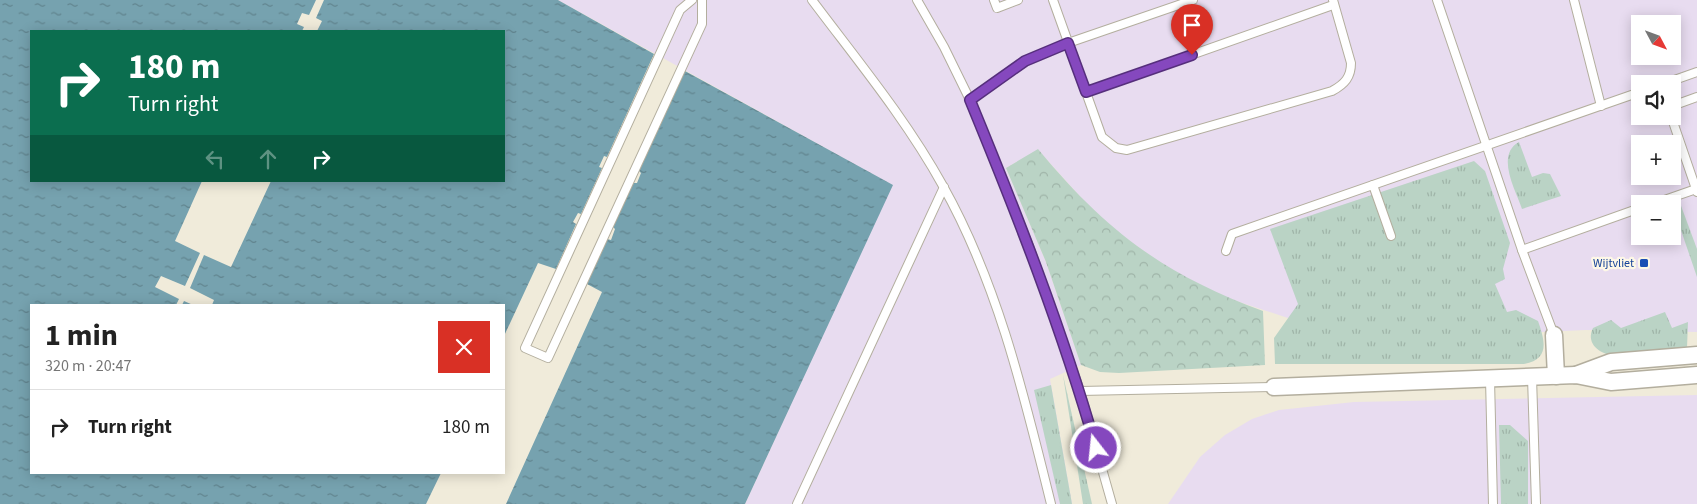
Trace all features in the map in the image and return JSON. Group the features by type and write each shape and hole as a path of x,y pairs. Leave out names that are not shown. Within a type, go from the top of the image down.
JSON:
{"street":[{"path":"1554,335 1556,376"},
{"path":"1576,375 1611,362 1697,356"},
{"path":"1274,387 1576,375 1611,382 1697,375"}],"lane":[{"path":"692,0 680,10 524,348 548,358 702,24 702,0"},
{"path":"812,0 918,144 944,187 966,232 1011,347 1051,504"},
{"path":"917,0 944,46 970,100 1029,246 1080,391 1112,504"},
{"path":"994,0 997,8 1018,0"},
{"path":"1053,0 1102,137 1116,148 1127,150 1332,91 1347,80 1351,72 1351,62 1333,3 1086,92"},
{"path":"970,100 1025,61 1168,4 1193,0"},
{"path":"1437,0 1522,250 1554,335"},
{"path":"1574,0 1601,106"},
{"path":"1681,78 1697,72"},
{"path":"1226,252 1232,234 1631,95"},
{"path":"1681,103 1697,97"},
{"path":"1674,125 1696,190 1681,195"},
{"path":"1373,185 1391,236"},
{"path":"797,504 944,187"},
{"path":"1522,250 1631,211"},
{"path":"1532,377 1536,504"},
{"path":"1490,379 1493,504"},
{"path":"1080,391 1274,387"}],"shaded area":[{"path":"558,0 1697,0 1697,332 1586,330 1516,333 1328,325 1288,318 1218,295 1183,277 1152,257 1117,232 1085,202 1038,150 1006,168 1046,262 1081,365 1050,379 1072,504 745,504 892,185"},
{"path":"1697,395 1697,504 1168,504 1200,457 1225,435 1252,419 1279,410 1354,402"}],"green space":[{"path":"1519,142 1532,177 1543,173 1550,174 1561,196 1522,209 1509,174 1508,164 1512,148"},
{"path":"1038,149 1088,204 1138,247 1195,282 1263,311 1265,365 1119,373 1100,372 1081,365 1046,262 1006,168"},
{"path":"1474,161 1485,171 1510,243 1503,269 1505,279 1495,284 1507,312 1516,310 1538,321 1544,342 1542,353 1538,358 1524,364 1275,364 1274,338 1298,304 1270,229"},
{"path":"1681,206 1697,249 1697,277 1681,230"},
{"path":"1665,312 1672,328 1688,322 1687,348 1610,355 1597,349 1592,342 1591,333 1593,328 1611,320 1621,328"},
{"path":"1063,375 1092,504 1083,504"},
{"path":"1051,385 1072,504 1060,504 1034,390"},
{"path":"1499,425 1510,425 1528,441 1528,504 1501,504"}],"water":[{"path":"0,0 558,0 654,54 607,157 604,156 599,167 602,168 581,214 578,213 573,222 576,224 556,269 538,263 505,334 505,304 30,304 30,474 441,474 426,504 0,504"},
{"path":"685,71 893,185 745,504 506,504 602,292 587,284 607,239 611,240 615,229 613,227 633,183 637,183 641,173 639,171"}],"pier":[{"path":"316,0 324,0 316,18 322,21 318,30 302,30 304,27 297,24 302,13 309,15"},
{"path":"202,182 271,182 231,267 204,255 190,288 214,300 212,304 191,304 184,301 182,304 176,304 179,299 155,287 161,276 185,286 200,253 175,241"}],"place":[{"name":"Wijtvliet","path":"1644,263"}],"route":[{"path":"1096,448 1080,391 1029,246 970,100 1008,71 1025,61 1068,43 1086,92 1192,55"}]}
